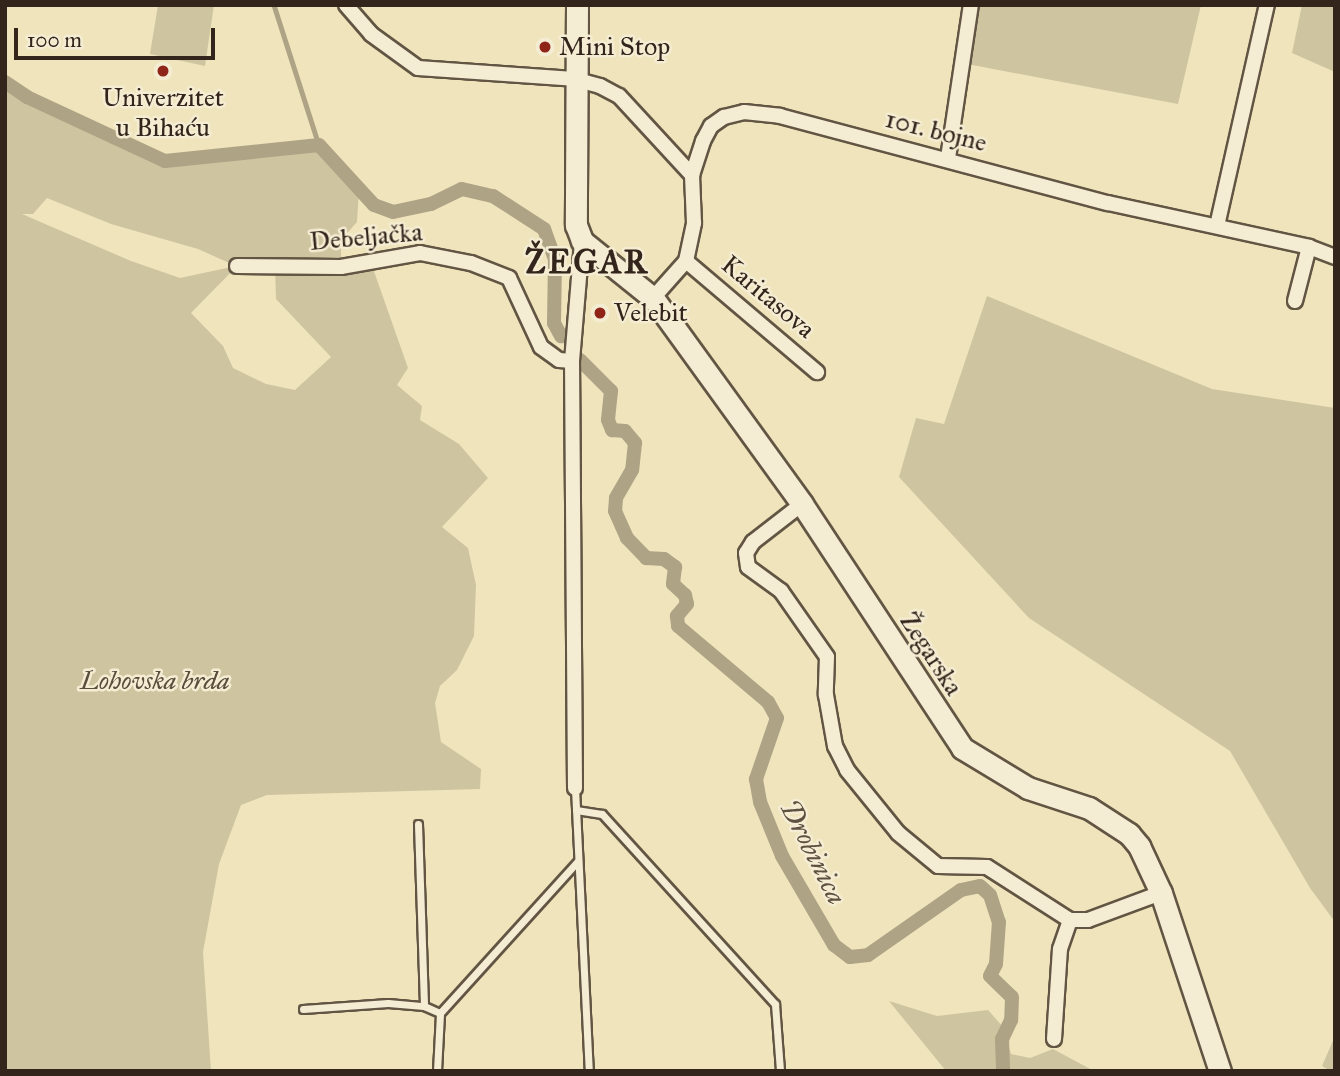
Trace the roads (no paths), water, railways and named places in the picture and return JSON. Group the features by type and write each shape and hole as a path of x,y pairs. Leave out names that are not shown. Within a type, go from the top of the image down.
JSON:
{"street":[{"path":"346,5 371,34 418,68 445,74 574,79 619,96 692,175"},
{"path":"575,788 572,361 582,241 576,225 574,79 577,5"},
{"path":"948,158 971,5"},
{"path":"1217,226 1267,5"},
{"name":"101. bojne","path":"653,298 686,261 694,223 692,175 711,126 744,111 780,116 948,158 1108,203 1309,247 1335,257"},
{"name":"Žegarska","path":"582,241 653,298 802,504 962,748 1028,788 1089,808 1129,834 1161,893 1220,1071"},
{"path":"1295,301 1309,247"},
{"name":"Debeljačka","path":"237,266 341,267 420,253 471,263 509,278 541,347 559,360 572,361"},
{"name":"Karitasova","path":"686,261 817,372"},
{"path":"802,504 753,542 746,553 748,567 781,591 827,657 832,734 847,770 898,833 938,866 987,867 1070,920 1088,920 1161,893"},
{"path":"1054,1039 1060,948 1070,920"}],"lane":[{"path":"575,788 589,1071"},
{"path":"576,810 602,814 775,1004 780,1071"},
{"path":"418,824 424,1006"},
{"path":"437,1071 440,1013 579,862"},
{"path":"303,1009 388,1003 424,1006 440,1013"}],"waterway":[{"path":"274,5 319,145"},
{"name":"Drobinica","path":"5,82 27,97 165,161 319,145 374,205 393,212 431,204 462,189 493,196 544,229 555,260 554,323 561,336"},
{"name":"Drobinica","path":"580,360 611,391 608,420 612,430 625,431 635,443 632,470 616,498 615,511 627,538 646,558 664,559 675,567 673,584 685,595 687,604 677,616 678,626 768,702 777,718 756,779 760,802 782,856 834,945 850,957 868,955 961,890 980,886 990,895 999,922 996,964 990,976 1012,997 1011,1020 1002,1039 1003,1071"}],"place":[{"name":"Mini Stop","path":"545,47"},
{"name":"Univerzitet u Bihaću","path":"163,71"},
{"name":"Velebit","path":"600,313"}],"district":[{"name":"ŽEGAR","path":"587,263"}],"park label":[{"name":"Lohovska brda","path":"155,681"}]}
